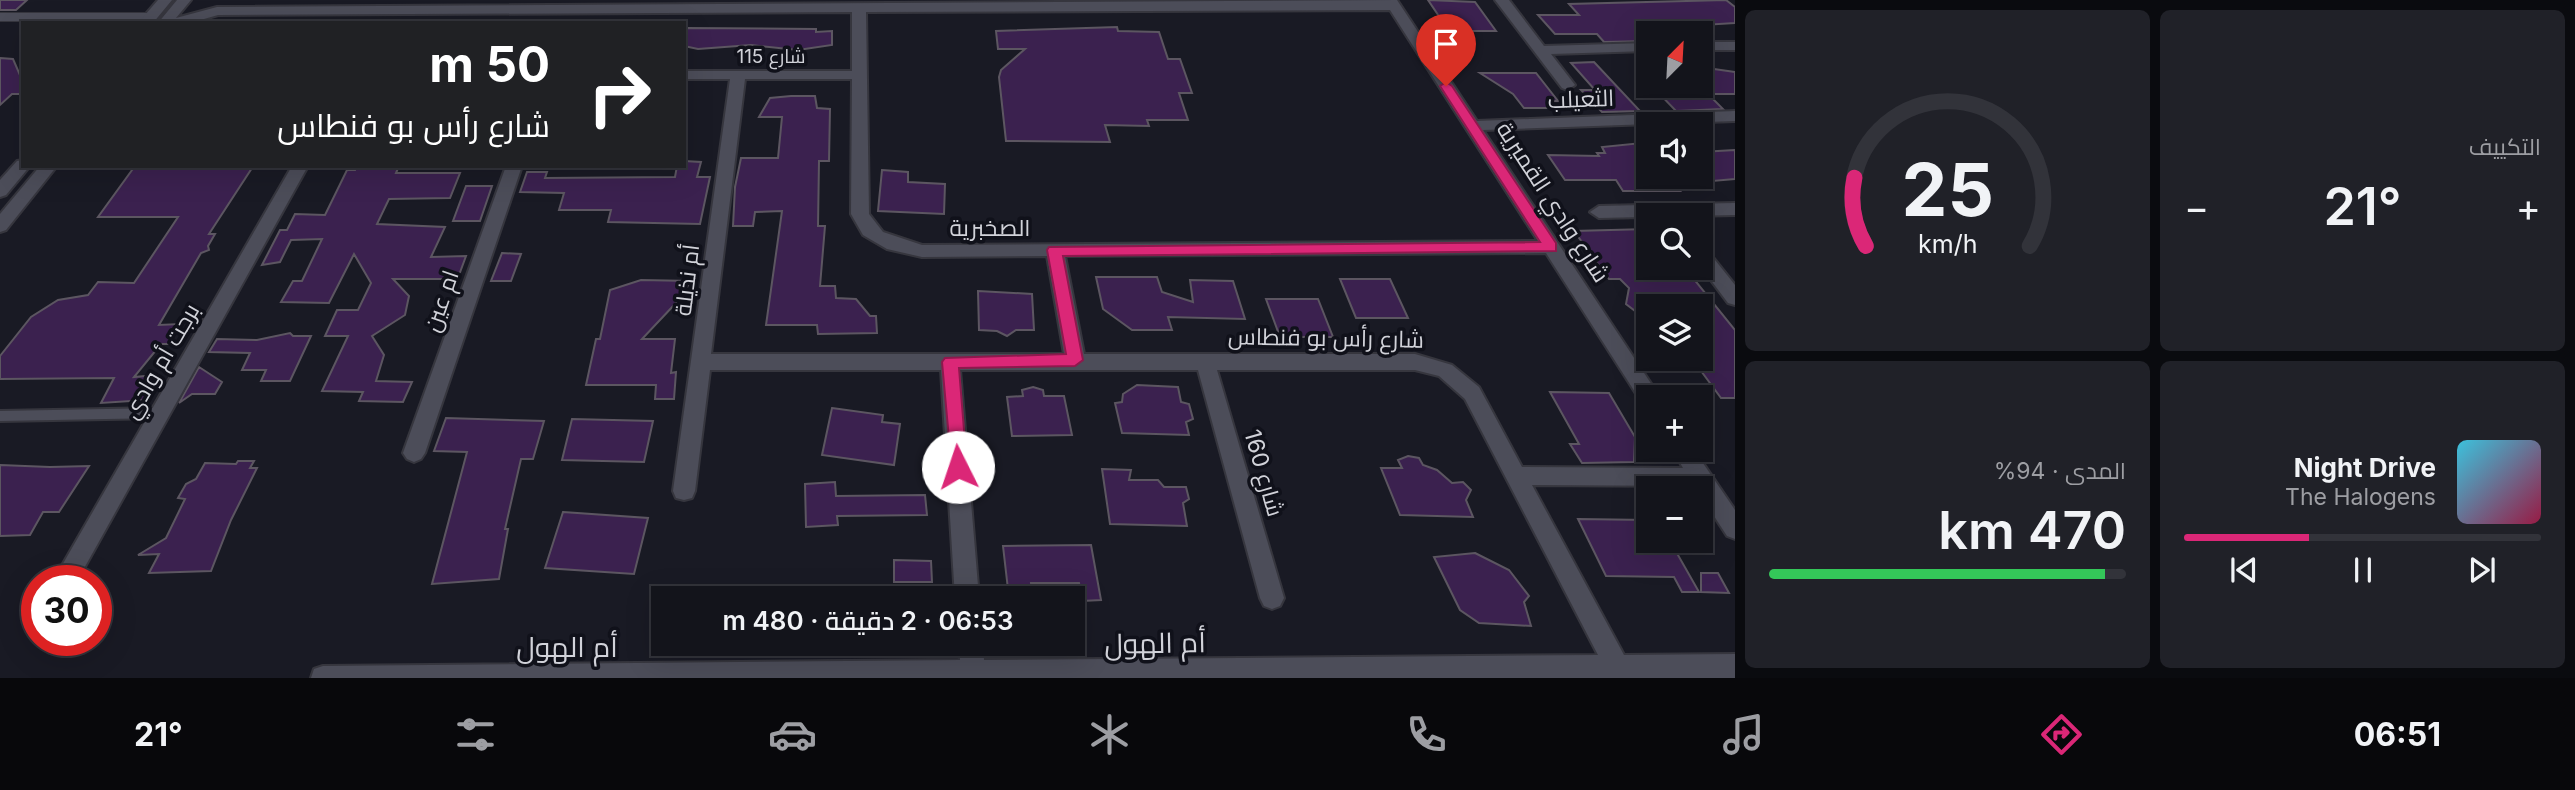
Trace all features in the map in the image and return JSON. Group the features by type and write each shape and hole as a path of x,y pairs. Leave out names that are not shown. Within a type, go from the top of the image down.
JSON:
{"street":[{"path":"148,20 165,0"},
{"path":"167,21 184,0"},
{"path":"192,0 217,11"},
{"path":"1502,0 1567,85"},
{"path":"181,21 217,11 384,17 613,5 724,4 859,9 1036,4 1392,3"},
{"name":"شارع وادي القميرية","path":"1392,3 1641,385"},
{"name":"الصخبرية","path":"859,9 860,214 870,233 883,241 922,251 1551,247"},
{"path":"1713,46 1735,46"},
{"path":"1541,50 1636,47"},
{"name":"شارع 115","path":"686,75 858,75"},
{"name":"أم نذيلة","path":"684,491 738,75"},
{"name":"الثعيلب","path":"1472,126 1735,116"},
{"path":"0,174 21,165"},
{"path":"0,191 21,166"},
{"path":"0,226 47,168"},
{"name":"برجت أم وادي","path":"74,565 299,168"},
{"name":"ام عين","path":"414,453 513,168"},
{"path":"1713,210 1735,209"},
{"path":"1599,212 1636,213"},
{"path":"1055,250 1075,360"},
{"path":"1713,270 1735,298"},
{"name":"شارع 160","path":"1205,361 1272,598"},
{"name":"شارع رأس بو فنطاس","path":"701,362 1415,362 1445,370 1472,393 1618,668"},
{"path":"950,362 966,586"},
{"path":"1518,476 1636,477"},
{"path":"1713,495 1735,529"},
{"path":"972,656 973,675"},
{"name":"أم الهول","path":"323,678 973,675 1735,666"}],"lane":[{"path":"0,17 148,20"},
{"path":"0,416 160,413"}],"building":[{"path":"0,0 27,0 16,10 0,10"},
{"path":"1428,0 1475,2 1496,31 1449,31"},
{"path":"1726,0 1735,7 1735,23 1636,21 1636,41 1604,42 1597,34 1555,34 1538,15 1579,15 1569,4"},
{"path":"1117,27 1118,31 1159,32 1168,59 1180,59 1192,93 1179,93 1188,120 1147,120 1149,126 1105,125 1110,142 1006,141 999,77 1001,70 1025,49 998,49 996,31"},
{"path":"687,28 816,29 816,32 832,31 832,45 798,50 751,45 698,49 686,46"},
{"path":"0,58 13,59 21,77 21,94 12,94 0,105"},
{"path":"1594,62 1640,111 1602,112 1581,90 1595,90 1571,63"},
{"path":"1713,69 1735,72 1735,94 1713,94"},
{"path":"1480,73 1536,73 1558,101 1550,101 1553,106 1549,108 1524,108 1513,94"},
{"path":"815,96 817,108 830,109 829,161 819,161 818,226 825,226 820,286 835,286 836,298 856,299 870,316 876,316 877,333 818,334 817,325 766,325 782,211 755,212 753,226 733,226 735,187 741,158 778,158 782,117 759,117 770,98"},
{"path":"1664,98 1712,98 1723,109 1676,111"},
{"path":"1636,144 1636,189 1680,191 1623,191 1616,180 1565,180 1548,155 1599,156 1597,153 1605,153 1602,147"},
{"path":"1735,150 1735,179 1713,181 1713,151"},
{"path":"686,161 701,162 697,177 710,177 700,224 608,222 611,210 559,210 564,193 520,192 527,172 547,172 545,178 675,177 677,168 686,168"},
{"path":"134,168 252,168 209,234 215,234 208,246 209,250 201,253 159,325 180,324 169,344 161,344 134,377 157,375 146,400 101,403 114,378 0,379 0,356 31,317 58,300 88,295 98,282 134,283 178,217 98,217"},
{"path":"398,168 396,173 460,173 450,198 389,199 377,224 445,227 431,257 466,256 459,275 452,275 450,279 393,279 409,296 405,315 372,336 384,355 376,381 412,382 403,402 359,401 363,392 322,391 348,336 325,336 337,310 358,310 371,283 354,254 329,303 281,302 293,281 302,281 322,239 291,240 280,262 262,265 280,230 287,230 295,214 325,215 347,170"},
{"path":"882,170 908,172 908,182 945,184 944,214 878,211"},
{"path":"466,186 492,186 480,221 453,221"},
{"path":"1636,229 1636,280 1695,280 1706,294 1636,294 1636,312 1626,304 1629,288 1620,279 1609,279 1574,231"},
{"path":"502,253 521,254 511,281 491,281"},
{"path":"1096,277 1157,277 1162,292 1193,302 1190,280 1233,281 1245,319 1168,317 1172,330 1132,330 1103,309"},
{"path":"1340,279 1390,279 1408,318 1356,318"},
{"path":"641,280 691,281 675,304 642,339 675,339 671,373 676,372 674,399 655,399 656,385 586,385 596,339 600,339 610,290"},
{"path":"978,291 1032,294 1034,330 1016,330 1007,336 997,331 979,330"},
{"path":"1266,299 1318,299 1333,337 1280,337"},
{"path":"1713,303 1735,330 1735,398 1721,398 1701,371 1713,371"},
{"path":"290,333 293,336 311,336 290,381 261,381 266,370 242,370 250,353 209,352 217,339 257,340"},
{"path":"199,367 222,382 215,394 192,394 179,403"},
{"path":"1137,385 1178,387 1181,402 1189,404 1193,419 1186,422 1189,435 1122,433 1115,403 1122,402 1123,394"},
{"path":"1033,387 1043,390 1044,396 1064,396 1072,435 1012,436 1007,397 1023,396 1022,390"},
{"path":"1550,392 1609,393 1635,437 1634,462 1582,463 1570,444 1579,444"},
{"path":"832,408 883,415 882,422 900,424 894,465 822,455"},
{"path":"446,418 544,421 533,459 521,459 505,529 508,529 499,579 432,584 467,452 434,451"},
{"path":"572,419 653,421 644,462 562,460"},
{"path":"1408,456 1419,458 1423,465 1437,470 1452,483 1463,482 1471,490 1466,500 1473,517 1400,515 1381,468 1402,468 1398,460"},
{"path":"238,461 254,461 250,468 257,468 231,520 211,571 149,573 159,554 138,555 166,538 185,499 178,498 186,484 196,479 205,463 236,464"},
{"path":"0,465 89,466 59,512 43,512 30,535 0,536"},
{"path":"1102,469 1131,470 1129,480 1158,480 1164,487 1186,487 1189,499 1183,503 1187,526 1110,524"},
{"path":"835,482 836,496 925,495 927,515 837,516 838,525 806,527 805,484"},
{"path":"563,512 648,518 634,574 545,568"},
{"path":"1578,519 1636,520 1636,553 1677,553 1699,592 1682,592 1674,577 1606,576"},
{"path":"1091,545 1101,600 1085,601 1085,586 1080,586 1079,583 1008,586 1003,546"},
{"path":"1475,553 1509,570 1529,596 1524,602 1531,626 1479,623 1460,610 1434,557"},
{"path":"894,560 931,561 932,582 894,582"},
{"path":"1701,573 1718,573 1729,593 1701,592"}],"route":[{"path":"958,467 950,362 1075,360 1055,250 1551,247 1446,86"}]}
